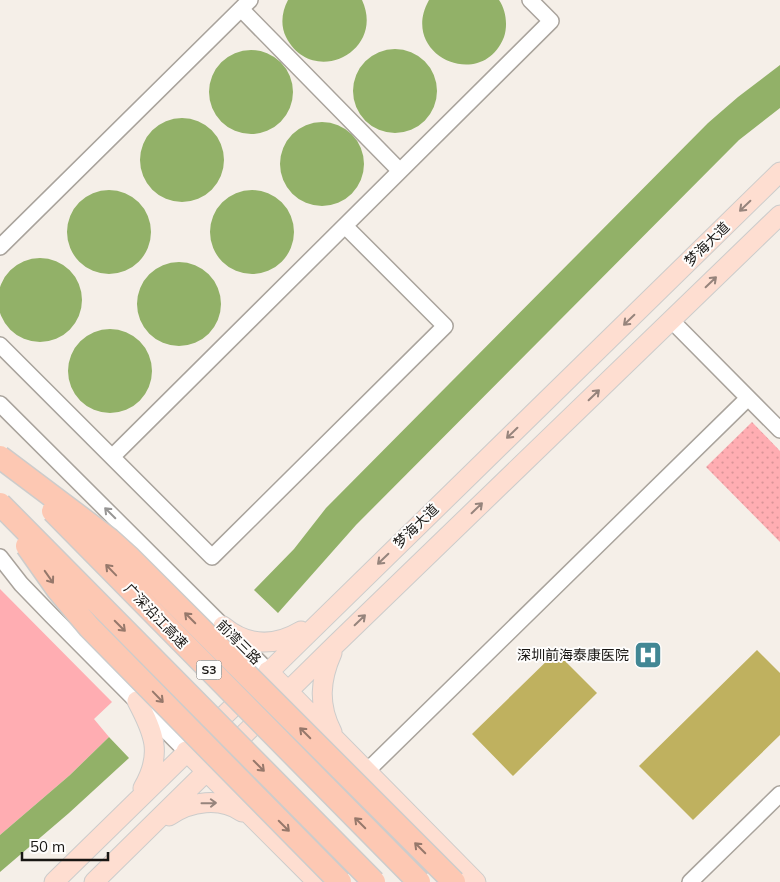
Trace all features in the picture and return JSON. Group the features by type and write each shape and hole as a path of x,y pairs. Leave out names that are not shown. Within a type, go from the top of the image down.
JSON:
{"highway":[{"name":"广深沿江高速","path":"0,457 419,882"},
{"path":"0,457 109,539 130,558 454,882"},
{"name":"S3","path":"0,504 374,882"},
{"path":"0,509 58,590 89,627 340,882"}],"main road":[{"name":"梦海大道","path":"54,882 780,172"},
{"path":"94,882 335,645 780,215"},
{"path":"223,626 241,638 266,643 278,642 291,637 319,621"},
{"path":"335,645 325,669 321,688 323,710 336,739"},
{"name":"前湾三路","path":"268,671 476,882"},
{"path":"135,802 152,772 155,743 152,728 137,701"},
{"path":"186,751 317,882"},
{"path":"136,840 174,812 192,805 205,803 237,808 258,823"}],"street":[{"path":"112,457 551,21 530,0"},
{"path":"0,247 246,4 400,170"},
{"path":"0,345 212,557 445,326 345,226"},
{"path":"671,320 780,430"},
{"path":"367,771 748,398"},
{"name":"前湾三路","path":"0,404 268,671"},
{"path":"0,557 27,590 186,751"},
{"path":"690,882 780,794"}],"shaded area":[{"path":"288,0 362,0 367,19 364,35 355,48 343,57 328,61 312,60 298,52 284,32 282,18"},
{"path":"429,0 499,0 505,13 506,28 504,37 493,54 479,63 462,64 447,60 433,51 425,37 422,20"},
{"path":"395,49 411,52 425,61 434,75 437,91 434,107 425,121 411,130 395,133 379,130 365,121 356,107 353,91 356,75 365,61 379,52"},
{"path":"251,50 267,53 281,62 290,76 293,92 290,108 281,122 267,131 251,134 235,131 221,122 212,108 209,92 212,76 221,62 235,53"},
{"path":"780,65 780,108 739,140 356,525 278,613 254,590 294,549 326,508 708,123"},
{"path":"182,118 198,121 212,130 221,144 224,160 221,176 212,190 198,199 182,202 166,199 152,190 143,176 140,160 143,144 152,130 166,121"},
{"path":"322,122 338,125 352,134 361,148 364,164 361,180 352,194 338,203 322,206 306,203 292,194 283,180 280,164 283,148 292,134 306,125"},
{"path":"109,190 125,193 139,202 148,216 151,232 148,248 139,262 125,271 109,274 93,271 79,262 70,248 67,232 70,216 79,202 93,193"},
{"path":"252,190 268,193 282,202 291,216 294,232 291,248 282,262 268,271 252,274 236,271 222,262 213,248 210,232 213,216 222,202 236,193"},
{"path":"40,258 63,265 75,277 82,300 75,323 63,335 40,342 17,335 5,323 -2,300 5,277 17,265"},
{"path":"179,262 195,265 209,274 218,288 221,304 218,320 209,334 195,343 179,346 163,343 149,334 140,320 137,304 140,288 149,274 163,265"},
{"path":"110,329 126,332 140,341 149,355 152,371 149,387 140,401 126,410 110,413 94,410 80,401 71,387 68,371 71,355 80,341 94,332"},
{"path":"752,422 780,451 780,542 706,467"},
{"path":"0,589 112,702 94,719 109,737 70,775 0,835"},
{"path":"109,737 129,758 0,872 0,835 70,775"}],"building":[{"path":"757,650 780,673 780,735 693,820 639,766"},
{"path":"556,652 597,693 513,776 472,734"}],"place":[{"name":"深圳前海泰康医院","path":"648,655"}]}
